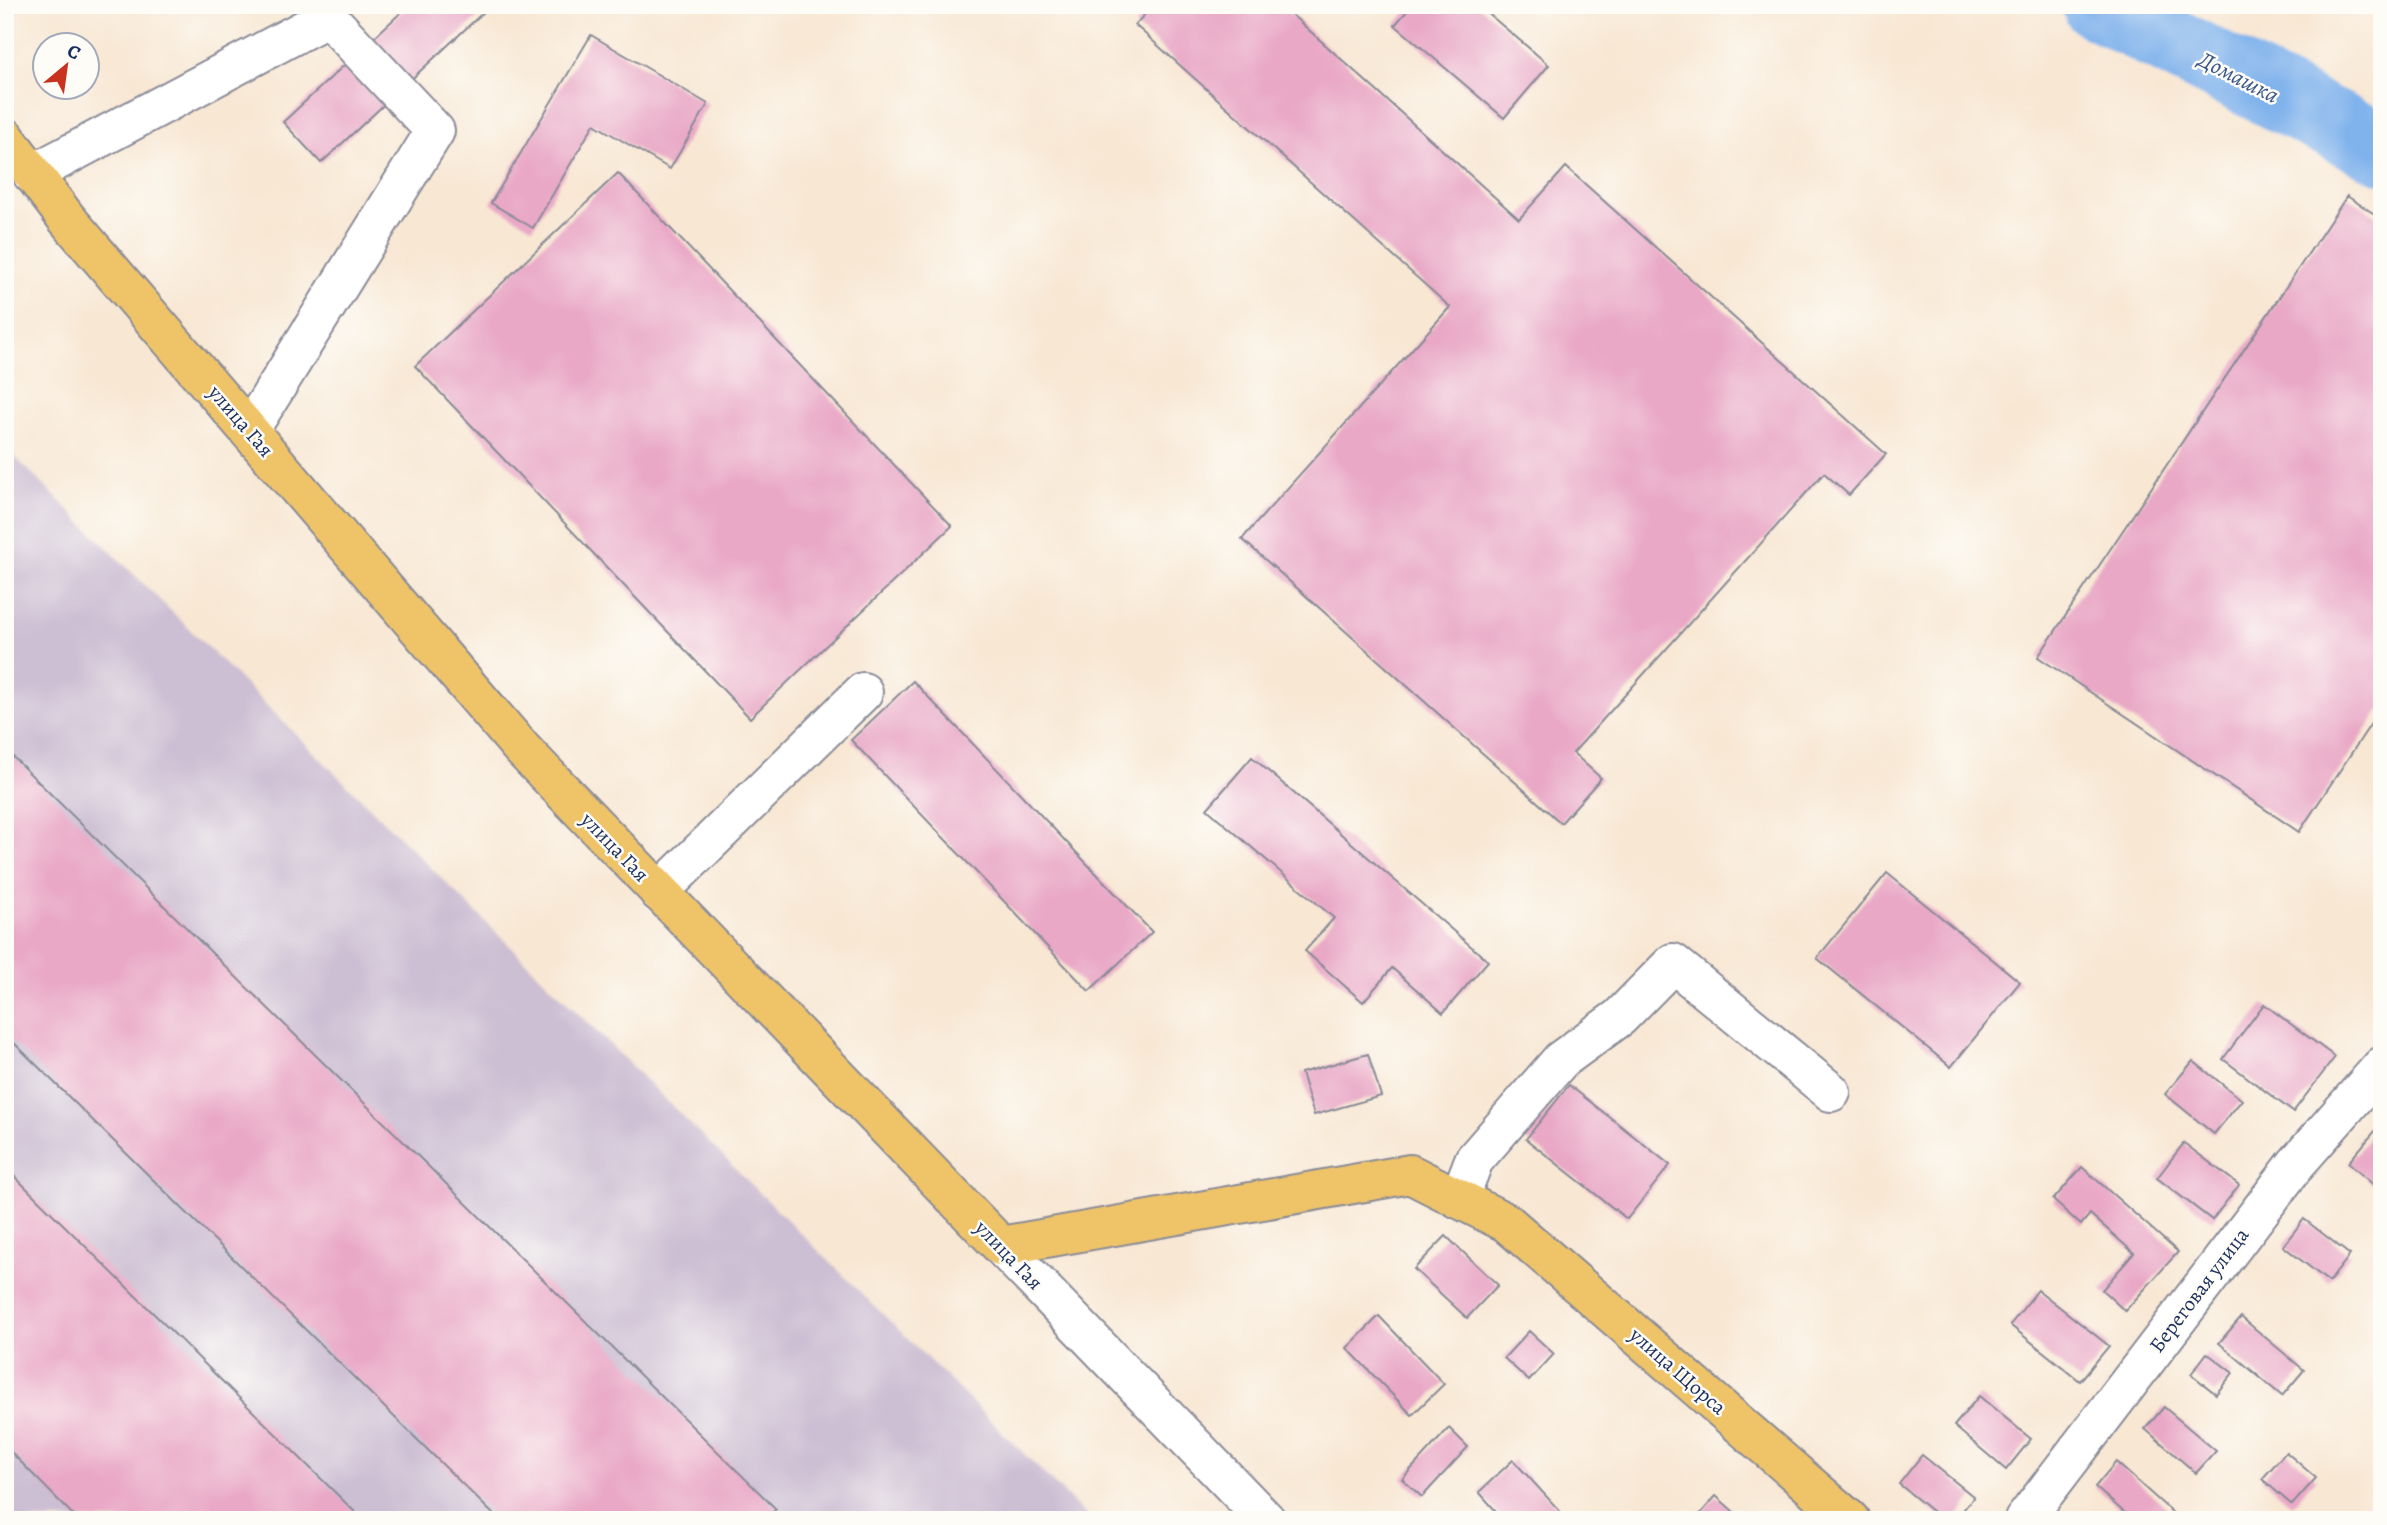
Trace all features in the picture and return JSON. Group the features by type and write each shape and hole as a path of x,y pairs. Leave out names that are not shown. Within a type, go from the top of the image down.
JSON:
{"main road":[{"name":"улица Гая","path":"13,152 66,219 522,749 1001,1247"},
{"name":"улица Щорса","path":"1001,1247 1410,1174 1507,1223 1850,1520"}],"street":[{"path":"13,152 328,18 435,131 248,431"},
{"path":"659,892 863,692"},
{"path":"1459,1199 1474,1160 1561,1060 1620,1017 1673,963 1831,1091"},
{"name":"Береговая улица","path":"2024,1520 2296,1164 2382,1066"},
{"name":"улица Гая","path":"1001,1247 1266,1520"}],"shaded area":[{"path":"5,447 1091,1520 5,1520"}],"building":[{"path":"409,5 486,5 488,8 321,163 283,122"},
{"path":"1153,5 1281,5 1519,219 1566,167 1886,454 1849,495 1824,473 1573,753 1601,778 1561,823 1242,539 1450,307 1135,25"},
{"path":"1412,5 1478,5 1549,65 1504,118 1395,25"},
{"path":"591,35 708,104 670,169 594,124 533,228 491,203"},
{"path":"618,173 952,526 750,718 415,366"},
{"path":"2347,196 2382,219 2382,707 2299,832 2038,657"},
{"path":"913,681 1152,932 1089,991 851,740"},
{"path":"5,749 776,1509 766,1520 499,1520 5,1034"},
{"path":"1252,757 1488,961 1443,1013 1392,968 1363,1002 1305,951 1334,918 1207,809"},
{"path":"1887,873 2020,982 1951,1067 1817,958"},
{"path":"2264,1004 2335,1057 2293,1112 2223,1059"},
{"path":"1368,1054 1381,1096 1314,1115 1301,1073"},
{"path":"2193,1061 2242,1100 2214,1134 2165,1094"},
{"path":"1569,1085 1670,1165 1627,1219 1526,1139"},
{"path":"2375,1131 2382,1136 2382,1192 2348,1163"},
{"path":"2184,1143 2239,1185 2212,1220 2157,1178"},
{"path":"5,1167 363,1520 78,1520 5,1446"},
{"path":"2082,1167 2178,1252 2125,1311 2102,1290 2134,1253 2090,1214 2081,1225 2053,1200"},
{"path":"2304,1219 2350,1255 2329,1282 2283,1246"},
{"path":"1446,1236 1498,1285 1467,1318 1414,1269"},
{"path":"2038,1290 2109,1346 2080,1381 2010,1325"},
{"path":"1379,1316 1444,1384 1412,1415 1347,1348"},
{"path":"2241,1317 2304,1370 2282,1396 2219,1343"},
{"path":"1529,1331 1554,1354 1529,1381 1504,1358"},
{"path":"2207,1353 2233,1373 2216,1394 2191,1374"},
{"path":"1979,1396 2031,1439 2006,1470 1954,1426"},
{"path":"2164,1407 2216,1451 2196,1473 2145,1429"},
{"path":"1449,1428 1468,1447 1422,1497 1402,1479"},
{"path":"2286,1452 2316,1478 2292,1505 2262,1479"},
{"path":"1922,1455 1974,1497 1955,1520 1943,1520 1899,1484"},
{"path":"1513,1460 1568,1520 1504,1520 1479,1492"},
{"path":"2116,1462 2174,1514 2169,1520 2133,1520 2095,1487"},
{"path":"1716,1496 1743,1520 1695,1520"}],"waterway":[{"name":"Домашка","path":"2097,5 2382,149"}]}
